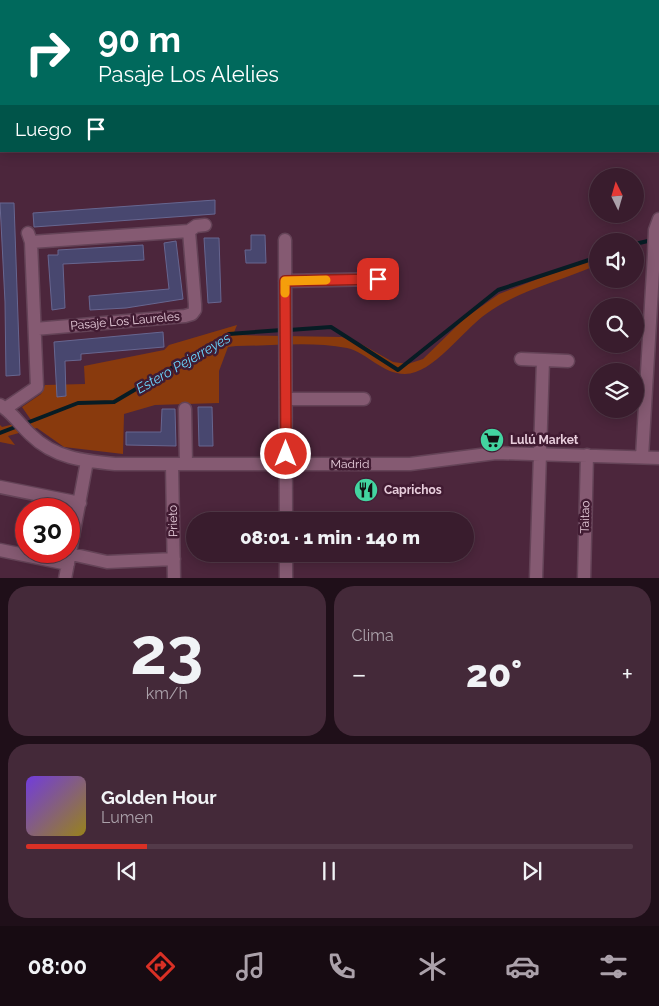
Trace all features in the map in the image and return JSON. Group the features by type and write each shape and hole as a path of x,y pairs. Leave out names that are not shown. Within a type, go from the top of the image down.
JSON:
{"street":[{"path":"6,409 36,386 30,238 189,231 196,226 205,225"},
{"path":"642,457 657,225"},
{"name":"Pasaje Los Laureles","path":"35,329 192,314 195,304 189,231"},
{"path":"285,240 286,512"},
{"path":"285,281 378,279"},
{"path":"521,359 568,361"},
{"path":"536,578 542,360"},
{"path":"286,399 364,399"},
{"path":"185,408 186,464"},
{"name":"Madrid","path":"6,409 40,445 62,456 115,464 410,464 478,454 659,458"},
{"name":"Taitao","path":"584,578 587,455"},
{"path":"80,503 87,461"},
{"name":"Prieto","path":"172,464 174,578"},
{"path":"0,487 55,498"},
{"path":"0,550 15,552"},
{"path":"80,560 107,562 174,559"},
{"path":"286,562 286,578"},
{"path":"65,578 68,563"}],"shaded area":[{"path":"589,259 589,268 512,298 486,314 437,359 416,372 405,374 389,371 362,354 347,348 333,346 292,344 228,347 219,371 219,403 155,405 124,414 123,454 64,447 37,428 8,436 15,445 0,442 0,425 2,427 31,420 22,407 41,394 45,385 85,384 84,366 164,350 169,345 237,325 233,335 342,337 363,345 393,362 408,364 423,359 465,318 499,294"}],"building":[{"path":"215,200 215,214 34,227 33,213"},
{"path":"0,203 14,203 20,375 6,376 5,302"},
{"path":"251,235 265,235 266,263 246,263 245,250 251,250"},
{"path":"204,238 219,238 221,302 208,303"},
{"path":"176,241 183,299 126,308 90,310 89,296 169,289 164,243"},
{"path":"143,245 144,260 63,264 65,308 52,310 48,255 58,255 58,250"},
{"path":"163,332 164,347 81,354 81,360 65,361 66,396 57,397 54,342"},
{"path":"198,407 212,407 213,446 199,446"},
{"path":"162,409 175,409 176,446 126,445 126,432 161,432"}],"waterway":[{"name":"Estero Pejerreyes","path":"644,242 652,240"},
{"name":"Estero Pejerreyes","path":"289,330 331,327 398,370 498,290 589,260"},
{"name":"Estero Pejerreyes","path":"24,424 78,403 114,402 229,334 282,330"},
{"name":"Estero Pejerreyes","path":"0,433 18,426"}],"slow traffic":[{"path":"285,293 285,281 326,280"}],"place":[{"name":"Lulú Market","path":"492,440"},
{"name":"Caprichos","path":"366,490"}],"route":[{"path":"286,454 285,281 378,279"}]}
